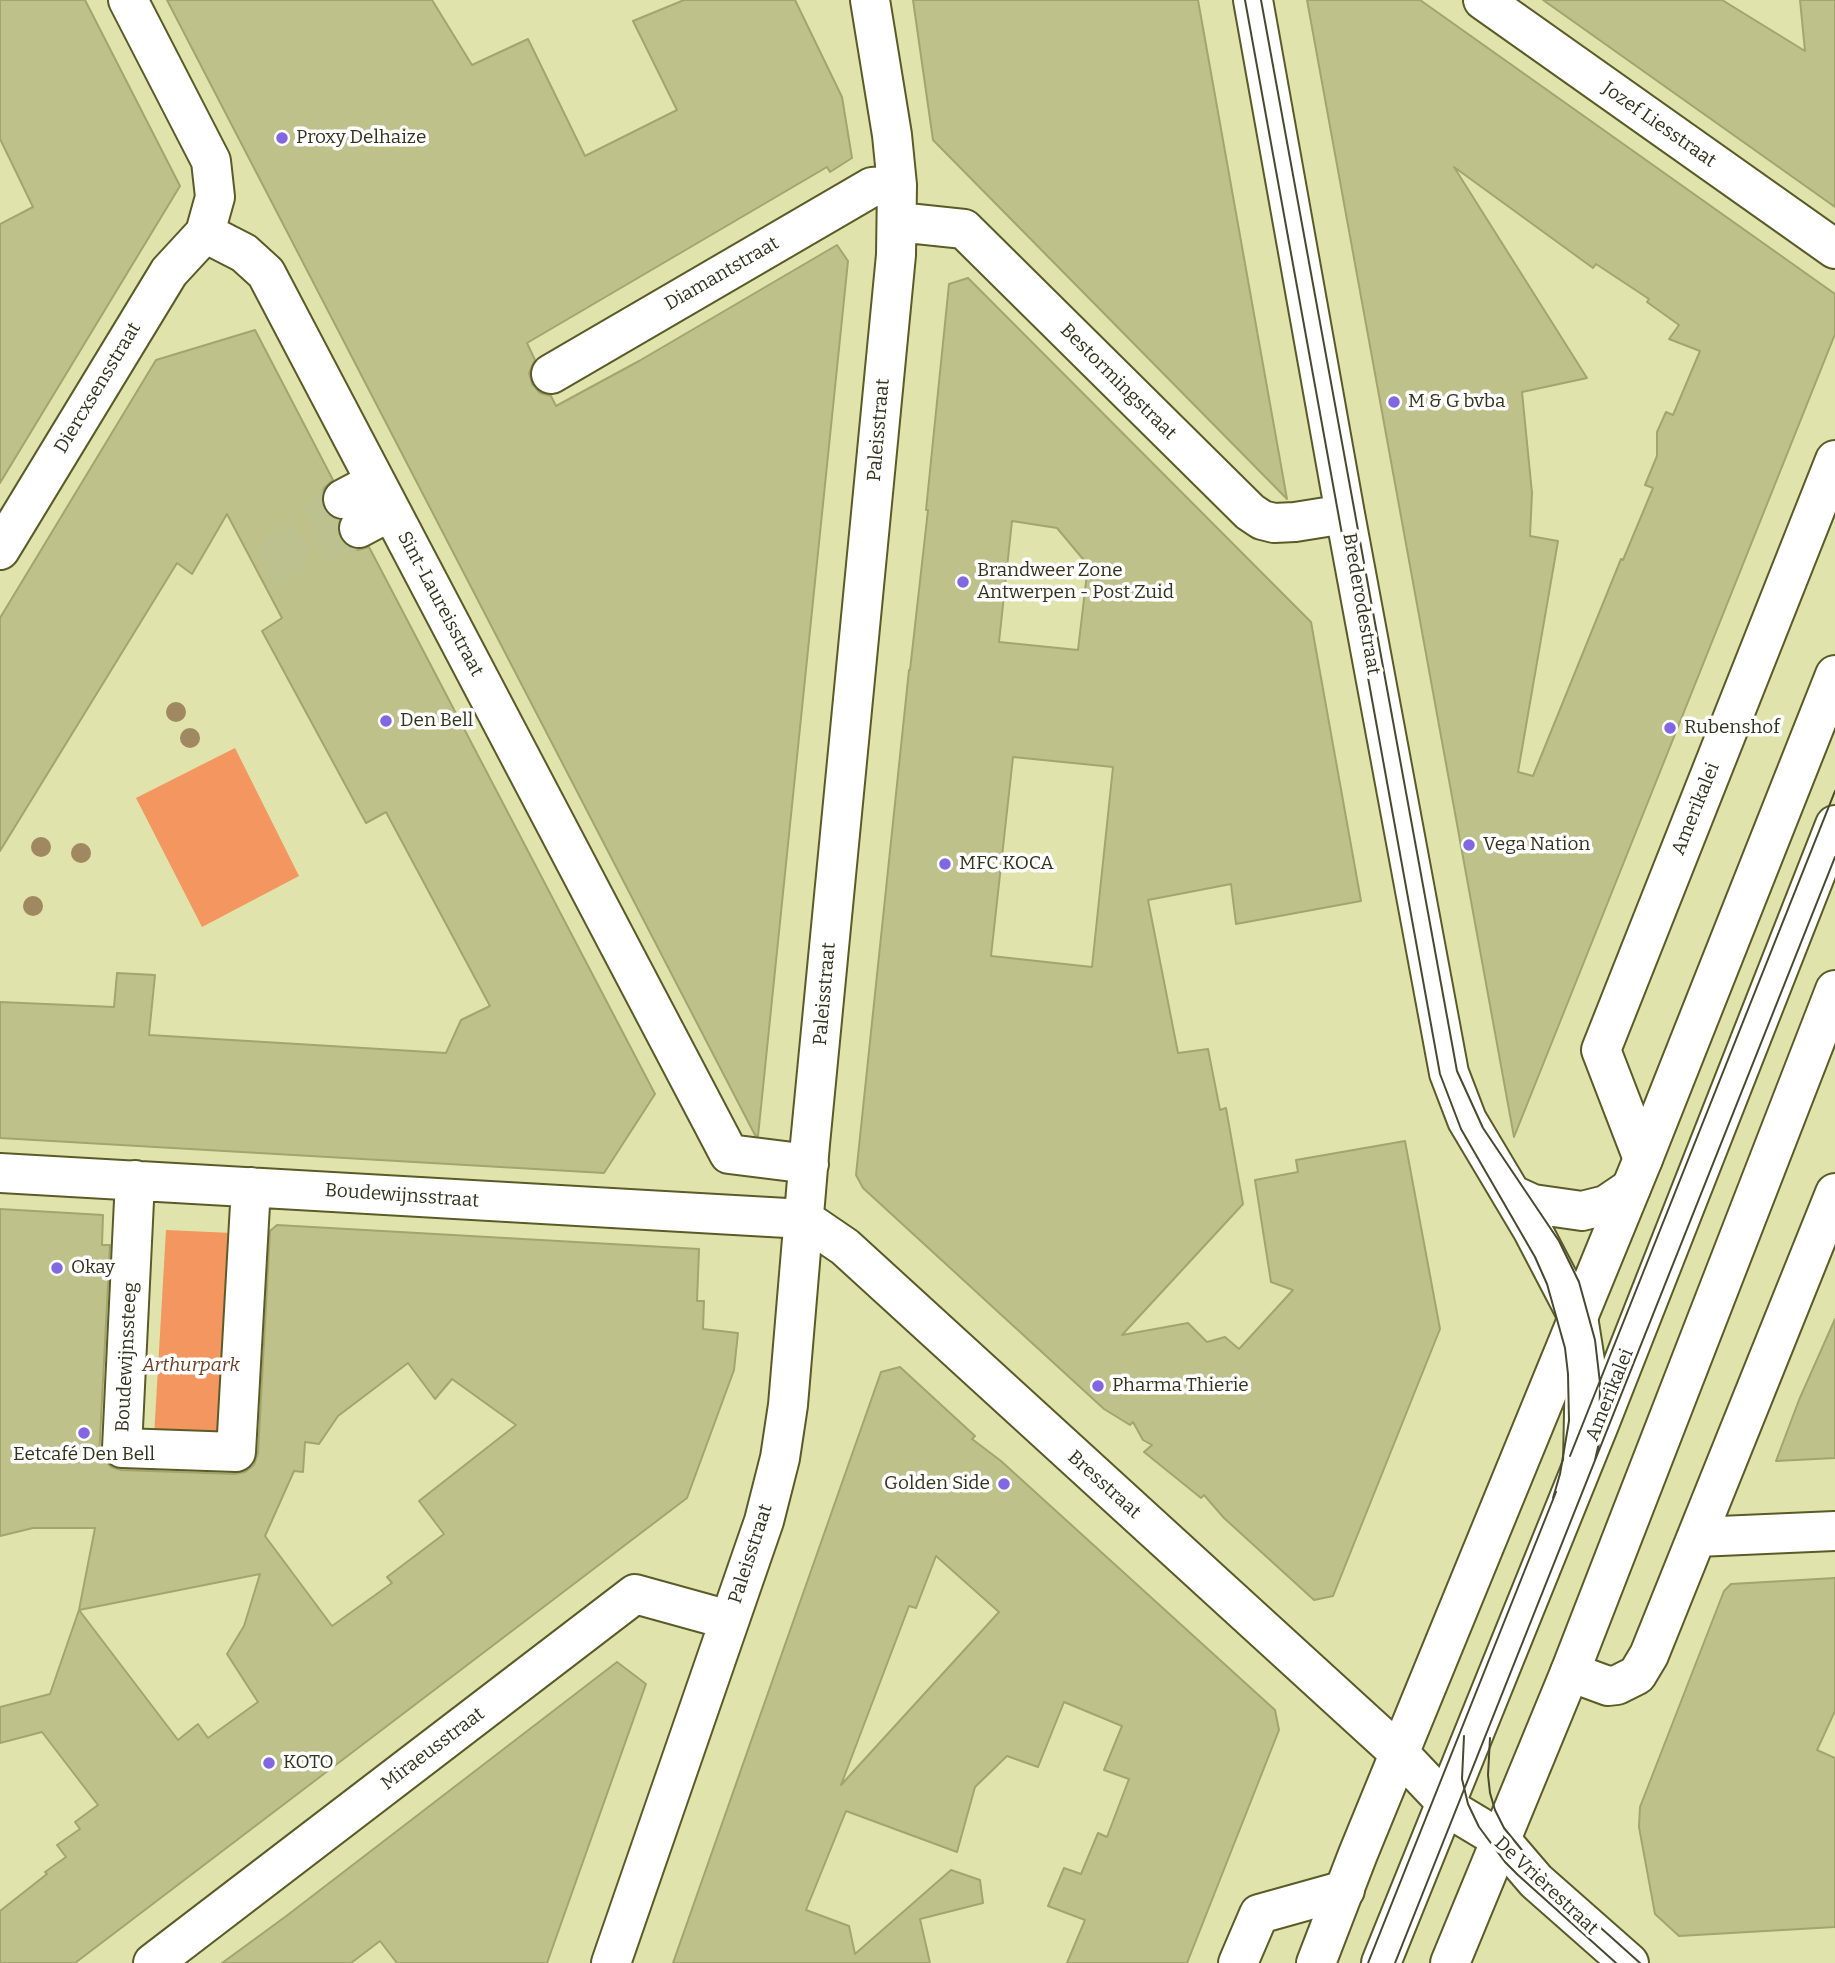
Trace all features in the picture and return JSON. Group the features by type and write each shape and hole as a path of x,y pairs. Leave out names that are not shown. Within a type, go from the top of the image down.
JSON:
{"street":[{"path":"128,0 211,162 215,197 205,233"},
{"name":"Paleisstraat","path":"611,1963 764,1521 780,1458 788,1405 897,203 892,135 870,0"},
{"name":"Brederodestraat","path":"1254,0 1345,514 1449,1073 1467,1120 1578,1317 1585,1361 1583,1464"},
{"name":"Jozef Liesstraat","path":"1483,0 1835,249"},
{"name":"Diamantstraat","path":"551,374 872,187 897,203"},
{"name":"Bestormingstraat","path":"897,203 964,229 1250,512 1262,520 1274,523 1345,514"},
{"name":"Sint-Laureisstraat","path":"205,233 244,253 266,273 367,505 729,1154 809,1164"},
{"name":"Diercxsensstraat","path":"0,550 169,272 205,233"},
{"name":"Amerikalei","path":"1637,1173 1601,1050 1835,460"},
{"path":"1316,1963 1358,1854 1637,1173 1835,675"},
{"name":"Amerikalei","path":"1381,1963 1583,1464 1835,825"},
{"path":"1450,1963 1570,1672 1835,990"},
{"name":"Boudewijnsstraat","path":"0,1173 804,1219"},
{"path":"1511,1194 1534,1204 1582,1211 1606,1205 1637,1173"},
{"name":"Boudewijnssteeg","path":"135,1180 122,1448 236,1452 251,1186"},
{"path":"1570,1672 1608,1686 1617,1685 1637,1675 1649,1655 1835,1193"},
{"name":"Bresstraat","path":"804,1219 845,1247 1400,1754"},
{"path":"1697,1538 1835,1531"},
{"name":"Miraeusstraat","path":"153,1963 635,1594 729,1620"},
{"name":"De Vrièrestraat","path":"1400,1754 1445,1803 1500,1839 1536,1881 1629,1963"},
{"path":"1238,1963 1259,1914 1345,1890"}],"green space":[{"path":"235,748 299,876 202,927 136,798"},
{"name":"Arthurpark","path":"166,1230 232,1233 221,1440 154,1437"}],"building":[{"path":"0,0 85,0 180,186 0,483 0,224 33,207 0,139"},
{"path":"167,0 432,0 472,65 528,39 585,156 677,110 633,21 684,0 795,0 842,97 852,158 830,172 827,167 527,343 535,360 529,373 532,384 540,393 551,396 556,406 639,361 837,245 848,261 758,1136 755,1135"},
{"path":"913,0 1198,0 1287,499 933,140"},
{"path":"1307,0 1420,0 1835,294 1835,334 1514,1137","holes":["1454,167 1593,268 1596,264 1649,299 1647,302 1679,325 1669,339 1700,351 1673,415 1666,412 1657,432 1657,456 1645,485 1653,488 1623,560 1621,559 1533,776 1518,772 1558,541 1530,536 1532,493 1522,392 1587,378"]},
{"path":"1543,0 1722,0 1805,51 1800,0 1835,0 1835,207"},
{"path":"968,278 1311,622 1361,901 1236,924 1231,884 1148,900 1178,1053 1208,1049 1220,1110 1226,1108 1243,1204 1122,1335 1188,1323 1207,1342 1225,1337 1239,1349 1293,1290 1271,1282 1255,1180 1298,1172 1296,1160 1405,1141 1440,1329 1333,1596 1314,1600 1224,1518 1204,1495 1201,1498 1144,1452 1152,1445 1143,1440 1133,1422 1130,1425 1104,1409 863,1188 856,1175 928,510 949,284","holes":["1012,521 1057,528 1088,565 1078,650 999,642","1013,757 1113,767 1092,967 991,956"]},
{"name":"Den Bell","path":"255,330 333,480 324,488 321,498 323,509 339,520 339,538 347,546 358,550 369,547 655,1094 604,1173 0,1138 0,1002 114,1007 117,973 155,975 149,1035 446,1053 461,1020 490,1006 386,812 366,823 262,631 282,618 227,514 192,574 177,563 0,851 0,618 156,360"},
{"path":"0,1209 103,1215 102,1245 110,1245 99,1458 103,1458 111,1467 121,1470 235,1474 245,1472 254,1465 258,1453 270,1231 277,1225 699,1249 697,1301 704,1301 703,1329 738,1333 734,1370 687,1498 75,1963 0,1963 0,1911 66,1857 57,1845 80,1829 75,1822 98,1805 42,1732 0,1743 0,1707 50,1694 79,1610 95,1528 33,1528 0,1536","holes":["408,1363 435,1399 452,1379 516,1425 419,1501 444,1534 387,1577 392,1583 332,1626 265,1536 294,1471 303,1472 305,1442 319,1444 338,1416","260,1574 244,1626 227,1654 258,1702 208,1738 198,1724 178,1740 79,1610"]},
{"path":"1835,1319 1835,1458 1776,1461 1799,1400"},
{"path":"900,1367 975,1436 972,1439 1001,1461 1275,1710 1279,1730 1187,1963 1067,1963 1085,1920 1048,1906 1064,1868 1081,1874 1098,1833 1107,1837 1129,1779 1104,1770 1122,1726 1064,1702 1038,1767 1007,1756 975,1787 957,1852 846,1811 806,1910 849,1926 855,1954 951,1870 980,1880 983,1903 920,1919 930,1963 673,1963 881,1372","holes":["936,1556 999,1612 841,1785 909,1606 916,1608"]},
{"path":"1835,1578 1835,1711 1817,1750 1835,1758 1835,1927 1679,1936 1655,1914 1639,1827 1640,1807 1724,1591 1731,1584"},
{"path":"617,1662 646,1684 547,1963 397,1963 380,1941 351,1963 222,1963 285,1917"}],"tunnel":[{"path":"343,499 260,569 359,528"}],"tram line":[{"path":"1245,0 1440,1074 1461,1129 1535,1257 1547,1284 1565,1348 1569,1421 1553,1498"},
{"path":"1261,0 1457,1071 1483,1128 1559,1241 1579,1282 1595,1340 1600,1383 1599,1443 1595,1460"},
{"path":"1570,1456 1835,791"},
{"path":"1395,1963 1835,857"},
{"path":"1368,1963 1556,1492"},
{"path":"1464,1736 1462,1779 1468,1804 1479,1827 1518,1875 1616,1963"},
{"path":"1490,1738 1490,1793 1504,1828 1544,1877 1640,1963"}],"place":[{"name":"Proxy Delhaize","path":"282,138"},
{"name":"M & G bvba","path":"1394,402"},
{"name":"Brandweer Zone Antwerpen - Post Zuid","path":"963,582"},
{"name":"Den Bell","path":"386,721"},
{"name":"Rubenshof","path":"1670,728"},
{"name":"Vega Nation","path":"1469,845"},
{"name":"MFC KOCA","path":"945,864"},
{"name":"Okay","path":"57,1268"},
{"name":"Pharma Thierie","path":"1098,1386"},
{"name":"Eetcafé Den Bell","path":"84,1433"},
{"name":"Golden Side","path":"1004,1484"},
{"name":"KOTO","path":"269,1763"}]}
